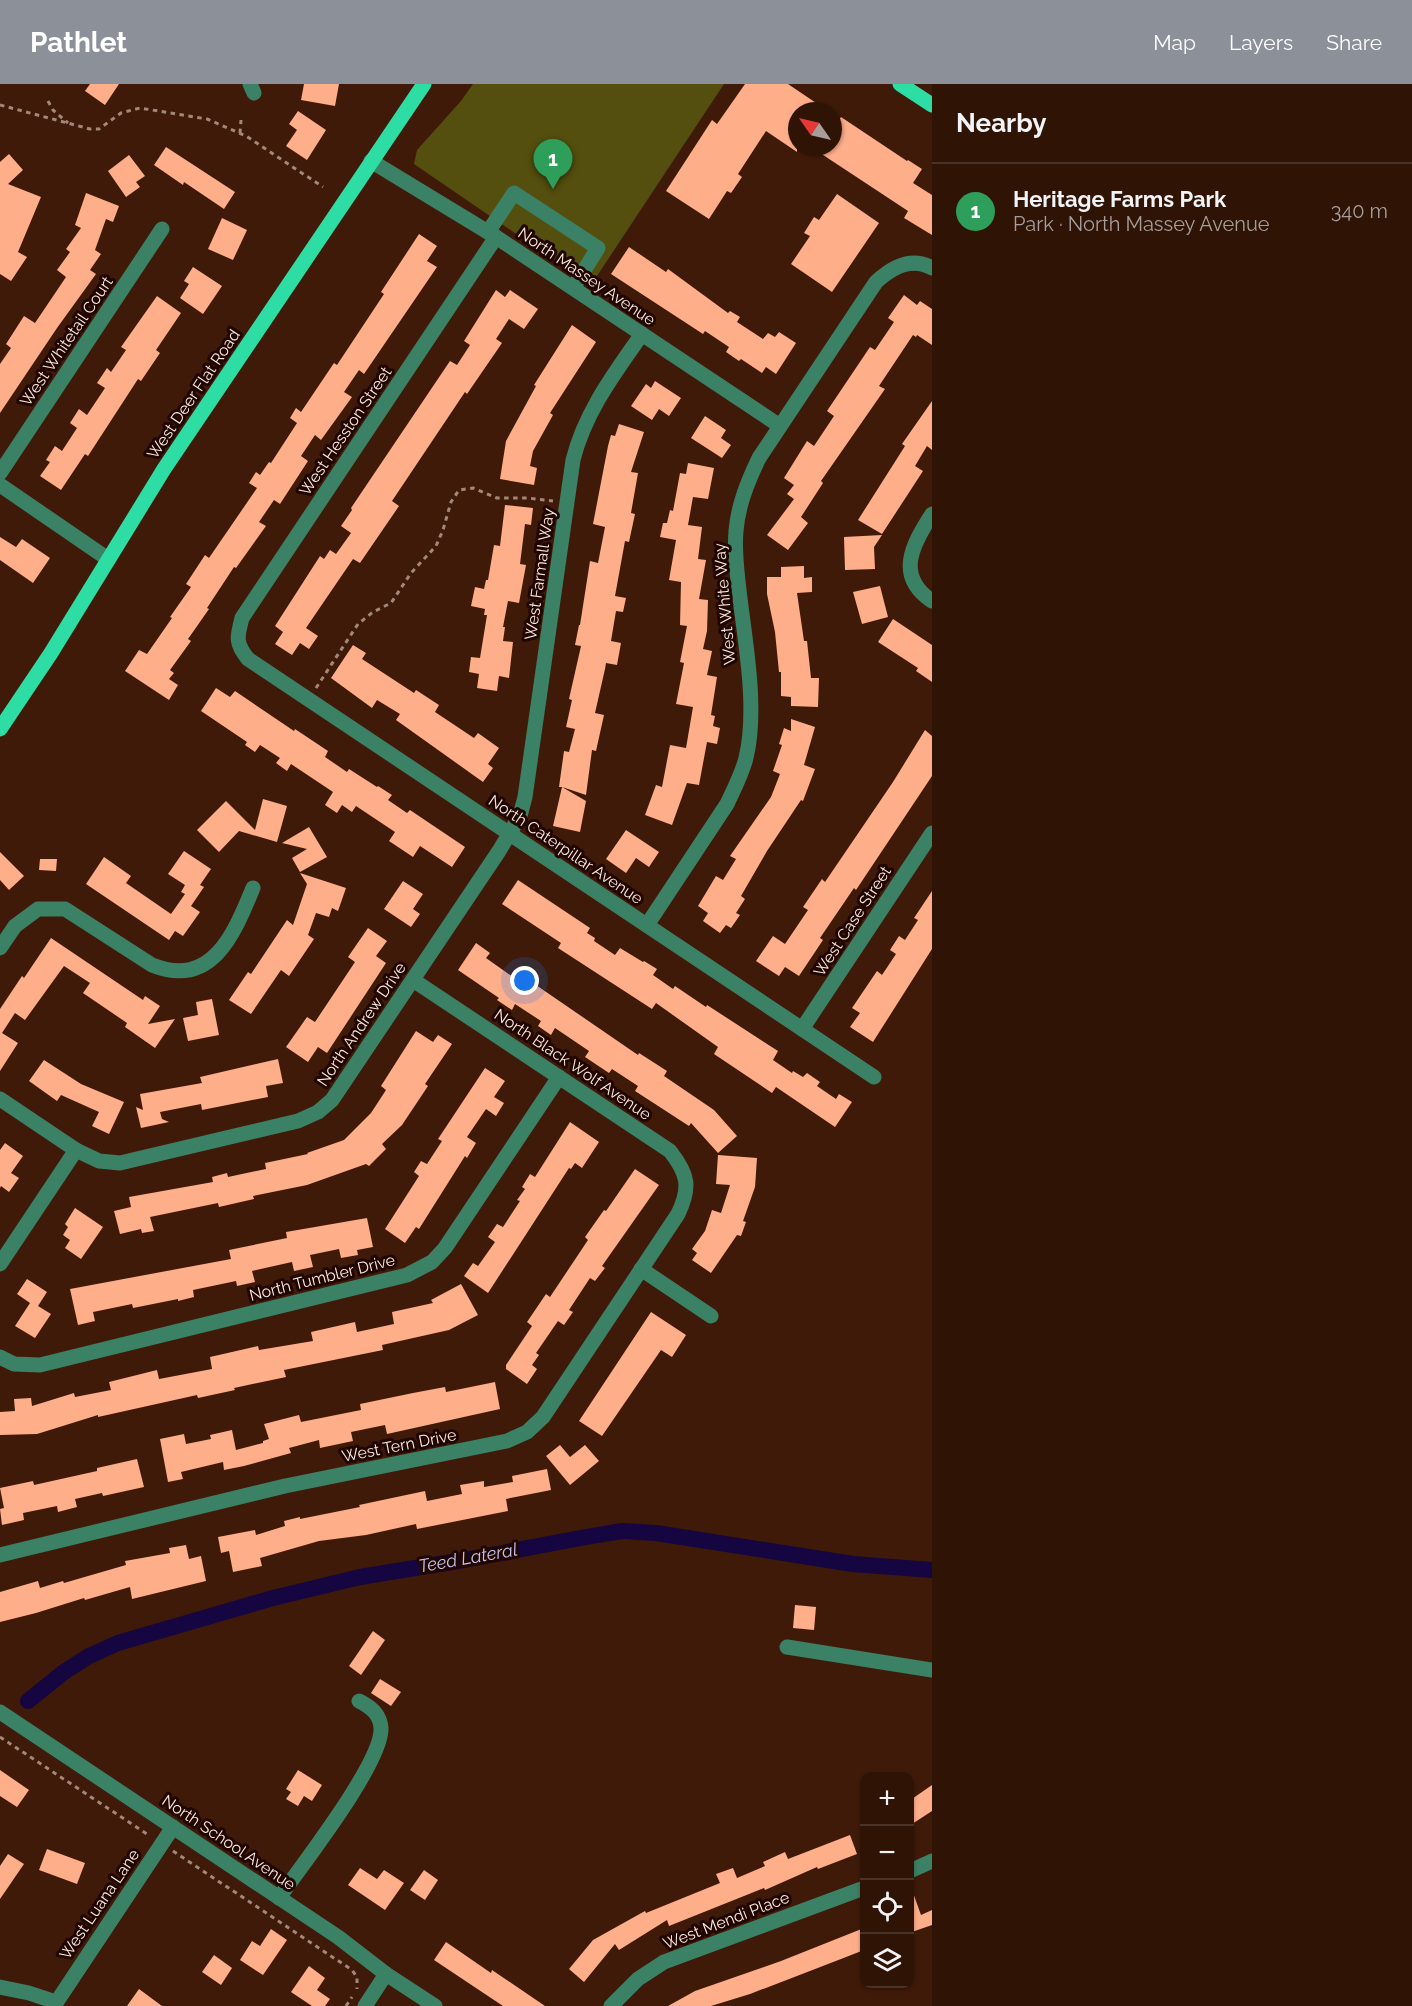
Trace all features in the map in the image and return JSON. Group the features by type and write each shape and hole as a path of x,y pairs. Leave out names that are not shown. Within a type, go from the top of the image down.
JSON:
{"main road":[{"name":"West Deer Flat Road","path":"0,729 51,653 164,470 424,84"},
{"path":"900,84 932,105"}],"street":[{"name":"North Massey Avenue","path":"371,161 492,234 780,426"},
{"name":"West Hesston Street","path":"240,649 237,636 242,618 492,234 514,193 598,248 573,288"},
{"name":"West Whitetail Court","path":"0,473 162,229"},
{"name":"West White Way","path":"647,925 727,804 738,783 746,759 751,707 735,550 738,513 748,480 759,458 876,282 889,269 908,263 932,268"},
{"name":"West Farmall Way","path":"510,834 525,797 573,460 579,438 597,401 642,334"},
{"path":"0,485 108,559"},
{"path":"932,514 916,539 909,564 918,592 932,601"},
{"name":"North Caterpillar Avenue","path":"240,649 248,659 874,1077"},
{"name":"West Case Street","path":"802,1029 932,833"},
{"name":"North Andrew Drive","path":"0,1099 76,1150 99,1161 120,1163 298,1121 318,1112 332,1100 510,834"},
{"path":"0,948 15,926 38,909 65,909 152,965 167,971 183,972 203,966 218,954 237,925 253,888"},
{"name":"North Black Wolf Avenue","path":"413,980 670,1151 684,1169 686,1197"},
{"name":"North Tumbler Drive","path":"0,1358 14,1364 40,1365 406,1275 432,1262 445,1248 559,1077"},
{"path":"0,1264 76,1150"},
{"name":"West Tern Drive","path":"0,1555 285,1486 507,1441 527,1432 543,1417 678,1214 686,1197"},
{"path":"641,1269 711,1316"},
{"path":"787,1647 932,1670"},
{"path":"279,1898 354,1791 381,1739 379,1716 370,1706 359,1701"},
{"name":"North School Avenue","path":"0,1712 338,1937 386,1974 435,2006"},
{"name":"West Luana Lane","path":"55,2004 172,1827"},
{"path":"914,1869 932,1862"},
{"name":"West Mendi Place","path":"611,2006 638,1979 664,1962 860,1889"},
{"path":"364,2006 386,1974"},
{"path":"0,1988 29,1993 55,2004"}],"path":[{"path":"48,101 53,110 69,124"},
{"path":"0,105 90,129 99,129 130,109 150,108 207,119 240,133 323,187"},
{"path":"240,133 241,120"},
{"path":"313,692 358,624 373,612 391,603 411,573 436,546 451,502 459,490 472,488 497,498 553,501"},
{"path":"0,1737 352,1970 357,1977 357,1989 346,2006"}],"shaded area":[{"path":"473,84 724,84 591,285 414,164 417,150 461,101"}],"building":[{"path":"90,84 119,84 105,105 85,91"},
{"path":"304,84 339,84 335,106 301,100"},
{"path":"745,84 788,84 815,102 788,102 788,146 766,131 738,174 742,177 731,193 727,191 709,219 666,191 712,120 717,124"},
{"path":"298,111 326,130 307,160 286,146 297,130 289,124"},
{"path":"842,118 922,169 913,183 932,195 932,235 904,218 908,211 825,156 842,156"},
{"path":"166,147 235,192 224,209 154,165"},
{"path":"9,154 23,170 8,184 41,197 18,252 27,257 11,281 0,274 0,162"},
{"path":"129,155 145,176 136,182 140,187 126,197 108,171"},
{"path":"86,193 119,206 113,222 106,219 95,250 101,254 90,270 96,274 0,413 0,364 11,348 6,344 24,316 35,323 66,277 57,270 70,252 66,249 81,228 75,225"},
{"path":"837,194 879,223 832,292 791,264 810,236 804,233 814,217 819,220"},
{"path":"222,218 247,230 233,260 208,249"},
{"path":"419,234 437,246 427,261 437,267 364,374 359,370 344,392 352,397 321,440 315,435 301,456 308,461 280,504 274,500 259,522 266,526 236,568 234,567 188,639 191,641 170,670 174,673 169,679 178,685 169,700 125,671 139,650 147,654 172,618 170,617 191,587 186,584 205,555 209,558 257,488 249,483 256,472 260,475 269,462 271,463 297,423 290,418 296,408 301,412 334,363 337,365 384,294 381,292"},
{"path":"629,247 666,272 668,269 728,313 730,311 740,317 737,322 763,339 768,333 775,337 779,332 796,343 776,374 766,367 762,373 741,359 739,361 726,352 729,347 705,331 703,334 611,274"},
{"path":"193,267 222,286 203,314 180,298 189,284 184,281"},
{"path":"496,290 505,297 510,290 538,309 524,329 509,319 496,339 502,343 467,394 465,392 392,501 399,506 360,563 353,559 306,628 318,636 309,649 300,643 292,655 275,644 283,632 275,626 320,556 324,559 330,550 336,554 351,533 341,526 352,510 351,508 450,361 457,365 470,345 464,341"},
{"path":"904,295 917,305 920,301 932,309 932,345 917,335 916,337 913,335 879,386 885,389 821,481 823,483 801,517 808,523 788,550 767,535 794,499 787,494 794,485 784,478 807,441 814,446 834,416 827,411 870,347 875,350 894,322 888,318"},
{"path":"157,296 181,313 156,350 160,353 141,381 138,379 88,456 85,454 61,490 40,476 50,462 46,460 55,446 62,451 77,428 70,423 79,409 87,415 105,388 97,383 107,368 111,372 126,350 121,347"},
{"path":"572,325 596,342 550,413 553,415 533,451 530,466 537,468 534,485 500,479 506,441 536,386 534,385"},
{"path":"655,381 681,398 669,416 659,409 652,420 631,406 646,384 651,388"},
{"path":"932,401 932,450 927,446 915,466 923,471 882,534 858,520 905,446 902,444"},
{"path":"705,416 726,430 721,438 731,445 722,458 691,438"},
{"path":"619,424 644,432 631,472 638,473 631,513 635,514 629,542 625,541 615,596 626,598 623,612 616,611 611,641 621,643 617,665 606,663 595,713 604,715 596,751 592,750 586,795 559,787 564,751 569,752 575,729 566,727 572,700 569,699 581,646 575,645 590,561 598,563 605,527 593,524 608,446 611,435 615,436"},
{"path":"688,463 714,468 708,499 693,497 688,525 702,527 698,559 706,560 699,599 708,600 707,631 703,649 712,651 707,675 717,677 711,715 715,716 713,726 720,728 717,744 707,742 699,785 687,783 672,825 645,815 656,785 662,787 670,745 686,748 693,707 676,704 684,663 680,662 687,626 680,625 681,582 669,580 676,540 660,537 663,523 667,523 670,510 673,511 680,473 686,474"},
{"path":"505,505 533,508 531,525 525,524 520,564 526,565 519,603 508,601 503,627 505,627 503,641 513,642 509,678 499,676 497,691 477,688 479,674 469,672 471,657 480,658 487,615 484,615 485,609 471,606 475,587 484,589 486,580 488,580 494,545 500,546"},
{"path":"882,535 874,547 875,569 845,570 844,537"},
{"path":"0,537 16,547 22,539 50,558 33,583 0,560"},
{"path":"804,566 804,578 812,577 812,592 797,593 804,641 807,641 811,678 819,678 818,707 791,706 791,697 781,696 781,672 779,672 775,632 767,594 767,577 781,577 781,567"},
{"path":"880,586 888,617 862,624 853,592"},
{"path":"893,619 932,645 932,682 916,671 918,668 878,642"},
{"path":"353,645 366,653 362,659 414,693 416,690 439,705 435,712 474,738 478,733 499,748 488,764 493,768 483,782 396,720 400,714 377,700 372,708 331,678"},
{"path":"216,688 230,697 235,691 294,731 295,729 328,751 325,757 347,772 349,769 392,795 388,800 407,813 410,810 465,847 452,867 420,846 413,857 389,841 395,832 356,806 352,812 342,805 337,813 325,805 333,792 291,764 287,771 276,763 280,758 260,745 255,752 245,745 247,742 201,711"},
{"path":"791,719 815,727 804,765 815,769 803,801 801,800 767,851 741,896 745,899 736,913 740,915 731,928 726,925 720,933 703,921 708,913 698,906 716,876 723,880 736,859 730,856 771,797 780,774 773,771 782,745 779,744 784,728 791,731"},
{"path":"925,730 932,736 932,776 856,890 854,888 820,938 823,940 799,976 785,967 779,976 756,961 773,936 785,944 808,910 803,907 822,879 825,882 893,782"},
{"path":"562,787 586,801 580,832 553,826"},
{"path":"263,799 287,806 277,842 239,831 219,852 197,830 226,801 255,830"},
{"path":"309,827 327,857 300,872 292,858 307,849 282,843"},
{"path":"626,830 659,852 649,867 636,858 626,873 606,859"},
{"path":"184,851 211,869 200,885 204,887 191,906 200,912 183,936 175,931 169,940 86,884 104,857 131,876 126,883 171,914 185,894 181,892 185,885 168,874"},
{"path":"0,852 24,876 9,890 0,880"},
{"path":"40,859 57,859 56,871 39,870"},
{"path":"300,873 346,888 338,911 332,908 329,917 316,913 308,935 314,939 289,976 281,970 251,1014 229,1000 248,972 251,974 287,920 293,925 307,884"},
{"path":"518,880 590,928 587,933 595,938 594,941 615,955 620,948 644,961 657,969 653,975 673,989 675,986 778,1051 773,1060 792,1073 793,1071 803,1077 807,1073 820,1082 817,1086 836,1099 839,1094 852,1102 835,1127 776,1087 772,1093 714,1054 718,1047 656,1003 652,1009 558,948 561,943 502,904"},
{"path":"403,881 423,894 413,909 420,914 411,927 384,909"},
{"path":"932,891 932,949 873,1042 850,1027 860,1013 852,1008 877,971 882,975 896,954 890,950 899,936 905,940 918,920 914,918"},
{"path":"368,928 387,941 376,956 386,963 327,1053 318,1047 308,1062 286,1047 307,1017 315,1022 355,962 348,957"},
{"path":"51,938 143,1000 145,996 160,1006 148,1024 175,1019 155,1048 125,1027 127,1023 83,993 90,983 64,966 25,1020 15,1013 2,1033 18,1043 0,1071 0,1009"},
{"path":"476,943 490,953 486,958 513,977 514,975 534,989 536,985 638,1055 639,1053 667,1071 664,1076 714,1110 737,1136 718,1153 691,1123 689,1126 635,1091 638,1086 612,1069 609,1073 585,1057 589,1051 555,1028 551,1035 538,1026 541,1021 515,1004 512,1010 497,1000 499,998 458,970"},
{"path":"212,999 219,1035 188,1041 183,1018 198,1015 196,1002"},
{"path":"416,1031 433,1042 438,1035 452,1044 425,1084 428,1086 402,1125 382,1144 386,1149 369,1166 366,1164 307,1185 253,1196 254,1199 219,1207 218,1203 150,1217 154,1231 142,1233 141,1229 120,1234 114,1211 131,1207 129,1197 213,1182 212,1177 227,1173 228,1177 266,1169 265,1163 308,1154 344,1140 371,1113 386,1090 381,1086"},
{"path":"278,1059 283,1083 266,1086 268,1097 202,1110 201,1104 160,1112 162,1119 169,1122 141,1128 136,1107 143,1110 140,1094 202,1083 200,1077"},
{"path":"44,1060 81,1084 124,1102 109,1134 92,1126 99,1112 61,1095 57,1101 29,1081"},
{"path":"485,1068 505,1081 494,1097 504,1103 496,1116 486,1109 467,1137 476,1143 467,1158 465,1156 419,1229 416,1227 405,1243 385,1229 419,1176 414,1172 421,1161 427,1164 442,1141 438,1139"},
{"path":"570,1122 599,1142 582,1168 575,1163 571,1169 569,1168 488,1293 464,1276 473,1263 478,1266 495,1242 488,1237 497,1224 503,1227 520,1201 517,1200 525,1189 522,1187 530,1174 535,1177"},
{"path":"5,1143 23,1156 11,1173 19,1178 9,1192 1,1186 0,1188 0,1150"},
{"path":"718,1155 757,1158 755,1187 743,1221 746,1222 741,1236 737,1235 711,1273 692,1260 697,1253 692,1249 705,1231 712,1210 721,1213 730,1185 716,1184"},
{"path":"635,1169 659,1185 602,1266 605,1268 595,1281 590,1278 569,1310 573,1312 564,1325 558,1321 536,1353 539,1355 532,1365 537,1369 527,1384 506,1369 506,1365 532,1326 527,1322 546,1294 550,1297 588,1240 585,1237"},
{"path":"75,1208 103,1227 81,1259 65,1248 70,1240 63,1235 68,1227 65,1224"},
{"path":"367,1218 373,1247 357,1250 358,1255 341,1258 339,1249 310,1255 313,1267 294,1271 292,1262 252,1271 255,1282 237,1286 236,1281 193,1290 194,1297 178,1301 178,1299 133,1308 132,1304 93,1312 95,1321 78,1325 70,1289 231,1259 229,1250 287,1238 286,1232"},
{"path":"27,1279 47,1292 38,1306 51,1314 35,1338 15,1326 30,1303 17,1294"},
{"path":"461,1284 478,1315 449,1330 382,1345 383,1350 284,1370 286,1377 234,1388 235,1390 198,1398 197,1395 98,1417 98,1415 37,1434 0,1435 0,1412 15,1411 14,1399 31,1398 32,1406 74,1393 75,1397 111,1390 109,1382 157,1370 159,1379 212,1369 210,1357 258,1346 259,1350 313,1341 311,1332 355,1322 357,1332 394,1324 392,1312 433,1303 431,1300"},
{"path":"651,1312 686,1335 672,1357 661,1350 602,1436 579,1421"},
{"path":"495,1382 500,1409 387,1434 385,1425 351,1432 353,1441 320,1448 319,1440 289,1448 291,1453 244,1466 224,1470 223,1462 181,1472 183,1479 168,1482 160,1439 184,1434 186,1444 211,1439 210,1435 232,1430 236,1450 263,1443 269,1439 264,1424 299,1415 301,1422 361,1410 360,1404 413,1393 445,1387 446,1392"},
{"path":"560,1445 570,1457 585,1445 599,1461 570,1485 546,1456"},
{"path":"137,1459 144,1487 103,1496 102,1493 75,1499 77,1507 58,1512 57,1506 23,1513 24,1520 2,1525 0,1509 4,1508 0,1488 33,1481 34,1485 97,1471 97,1468"},
{"path":"547,1469 551,1490 506,1499 508,1511 417,1529 416,1524 366,1535 319,1541 260,1558 262,1566 233,1572 229,1551 221,1553 218,1537 255,1530 256,1535 285,1526 284,1521 360,1507 359,1505 425,1491 427,1501 462,1494 460,1485 484,1481 484,1487 513,1482 512,1476"},
{"path":"186,1545 189,1559 201,1556 206,1581 132,1599 130,1587 0,1622 0,1592 38,1581 40,1588 63,1581 64,1583 126,1565 125,1561 170,1553 169,1548"},
{"path":"795,1605 816,1607 814,1630 793,1628"},
{"path":"373,1631 385,1640 361,1675 349,1666"},
{"path":"380,1679 401,1692 391,1706 371,1693"},
{"path":"0,1770 29,1790 17,1807 0,1796"},
{"path":"298,1770 322,1785 312,1801 304,1796 298,1806 286,1799 291,1792 286,1789"},
{"path":"932,1785 932,1811 914,1823 914,1798"},
{"path":"850,1835 857,1854 818,1869 817,1867 765,1890 764,1888 669,1926 667,1920 619,1950 615,1944 584,1982 569,1969 593,1940 645,1911 646,1913 720,1883 716,1874 733,1868 737,1878 765,1866 763,1862 785,1852 788,1859"},
{"path":"47,1849 85,1863 77,1884 39,1870"},
{"path":"8,1854 24,1864 0,1899 0,1866"},
{"path":"360,1868 377,1879 384,1870 404,1883 385,1910 348,1885"},
{"path":"424,1870 438,1880 425,1900 410,1890"},
{"path":"914,1895 921,1915 932,1910 932,1925 914,1931"},
{"path":"271,1929 287,1940 263,1975 240,1960 252,1941 260,1946"},
{"path":"860,1930 860,1952 750,1994 711,2006 668,2006 695,1991 781,1961"},
{"path":"446,1942 545,2006 503,2006 434,1960"},
{"path":"214,1955 232,1968 221,1985 202,1972"},
{"path":"309,1966 325,1978 317,1990 330,1999 325,2006 312,2006 291,1992"},
{"path":"139,1989 162,2006 127,2006"}],"waterway":[{"name":"Teed Lateral","path":"28,1701 64,1672 89,1656 118,1643 273,1598 360,1577 622,1531 656,1533 853,1564 932,1570"}],"place":[{"name":"Heritage Farms Park","path":"553,189"}]}
